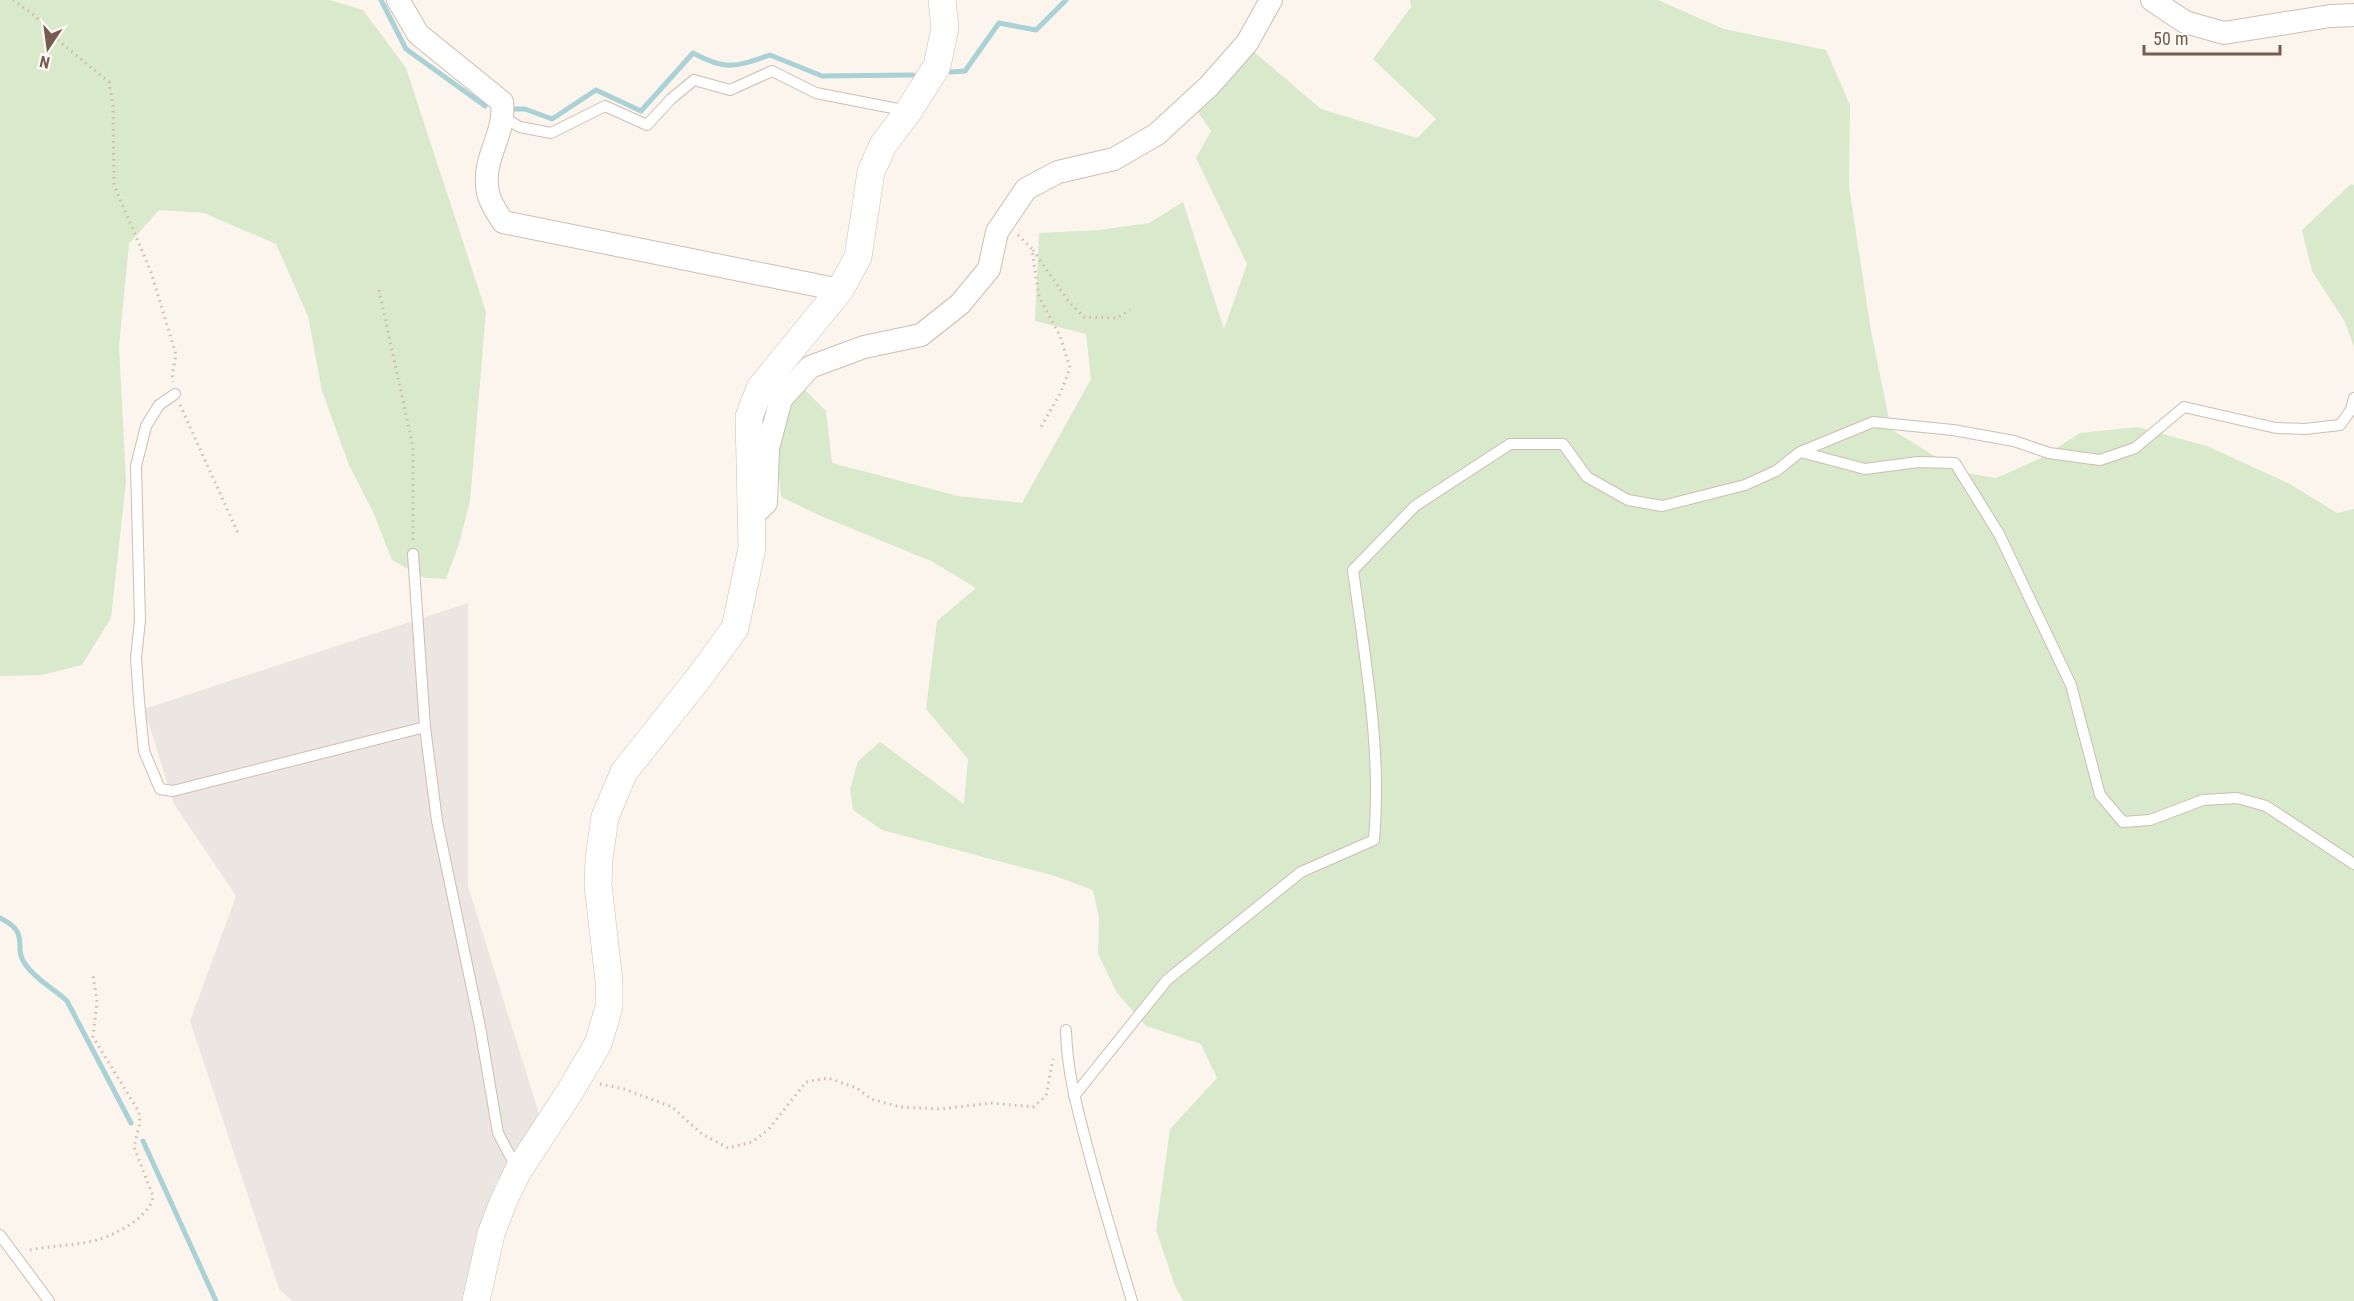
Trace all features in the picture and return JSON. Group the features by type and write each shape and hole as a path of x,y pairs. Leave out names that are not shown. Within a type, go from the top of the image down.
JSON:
{"street":[{"path":"398,0 418,34 502,102 504,118 486,166 488,195 503,222 840,290"},
{"path":"480,1299 491,1234 518,1171 598,1044 609,1007 609,981 598,885 605,817 624,772 735,628 752,548 749,417 760,388 840,290 858,258 871,172 883,145 908,112 937,66 945,28 942,0"},
{"path":"751,517 766,503 768,448 781,399 810,367 864,347 921,335 952,310 989,269 998,232 1026,189 1058,172 1114,159 1157,134 1209,86 1247,43 1270,0"},
{"path":"2152,0 2185,22 2224,33 2330,16 2354,15"}],"lane":[{"path":"504,118 520,127 551,133 605,106 648,125 671,99 694,80 730,90 772,70 816,93 908,112"},
{"path":"175,394 159,405 146,426 136,466 140,620 136,658 139,700 144,751 160,789 173,791 425,727"},
{"path":"1074,1096 1167,980 1301,872 1374,840 1376,813 1373,719 1353,570 1415,506 1510,444 1563,444 1587,477 1628,500 1662,506 1745,485 1776,471 1800,452 1873,422 1953,430 2014,441 2049,453 2100,460 2135,448 2184,407 2276,428 2305,429 2340,425 2351,410 2354,398"},
{"path":"1800,452 1865,470 1918,462 1955,463 1999,534 2071,685 2100,795 2123,822 2150,820 2203,800 2237,798 2266,806 2354,864"},
{"path":"413,554 425,727 437,821 480,1027 498,1133 518,1171"},
{"path":"1066,1030 1067,1062 1074,1096 1094,1174 1132,1301"},
{"path":"0,1235 49,1301"}],"path":[{"path":"13,0 34,15 54,37 109,82 113,105 114,185 151,273 176,355 172,375 175,394 238,533"},
{"path":"1011,240 1017,234 1032,249 1069,302 1084,317 1117,318 1130,310"},
{"path":"1032,249 1039,297 1060,336 1070,368 1060,394 1041,427"},
{"path":"379,290 413,447 413,554"},
{"path":"14,1254 101,1239 144,1215 153,1204 153,1196 134,1147 140,1122 139,1112 93,1037 97,1002 93,975"},
{"path":"577,1080 624,1089 672,1107 702,1134 728,1148 752,1142 768,1130 806,1082 828,1078 857,1088 871,1099 900,1107 940,1109 992,1103 1033,1107 1047,1096 1051,1064 1066,1030"}],"shaded area":[{"path":"468,603 468,886 540,1117 496,1182 468,1301 292,1301 279,1289 190,1021 236,896 174,804 144,709"}],"green space":[{"path":"0,0 330,0 363,10 406,68 486,312 470,501 459,544 446,579 425,578 392,560 374,514 349,465 322,391 308,316 276,244 204,213 159,210 129,244 119,346 126,482 111,618 82,665 42,675 0,676"},
{"path":"1410,0 1658,0 1724,29 1826,50 1850,105 1849,187 1871,331 1891,429 1960,472 1996,478 2039,459 2080,433 2137,427 2207,446 2290,484 2337,513 2354,509 2354,1301 1183,1301 1175,1286 1156,1230 1170,1129 1217,1078 1201,1044 1146,1026 1117,993 1098,954 1099,917 1093,890 1055,876 882,830 853,810 850,789 858,761 880,742 964,804 968,759 926,709 937,621 976,588 931,561 781,497 777,460 782,413 802,387 826,411 832,463 958,496 1022,503 1091,379 1086,334 1035,321 1039,233 1099,230 1149,223 1183,202 1224,329 1247,264 1196,158 1211,131 1196,109 1254,52 1321,109 1417,138 1436,119 1373,59 1411,7"},
{"path":"2351,184 2354,185 2354,347 2345,322 2312,271 2302,230"}],"waterway":[{"path":"381,0 406,49 485,106"},
{"path":"951,72 965,71 999,23 1036,30 1066,0"},
{"path":"515,109 525,109 552,119 596,90 641,111 693,53 723,65 739,64 770,55 822,76 913,75"},
{"path":"0,918 16,929 20,940 20,951 29,970 67,1001 131,1123"},
{"path":"143,1141 216,1301"}]}
